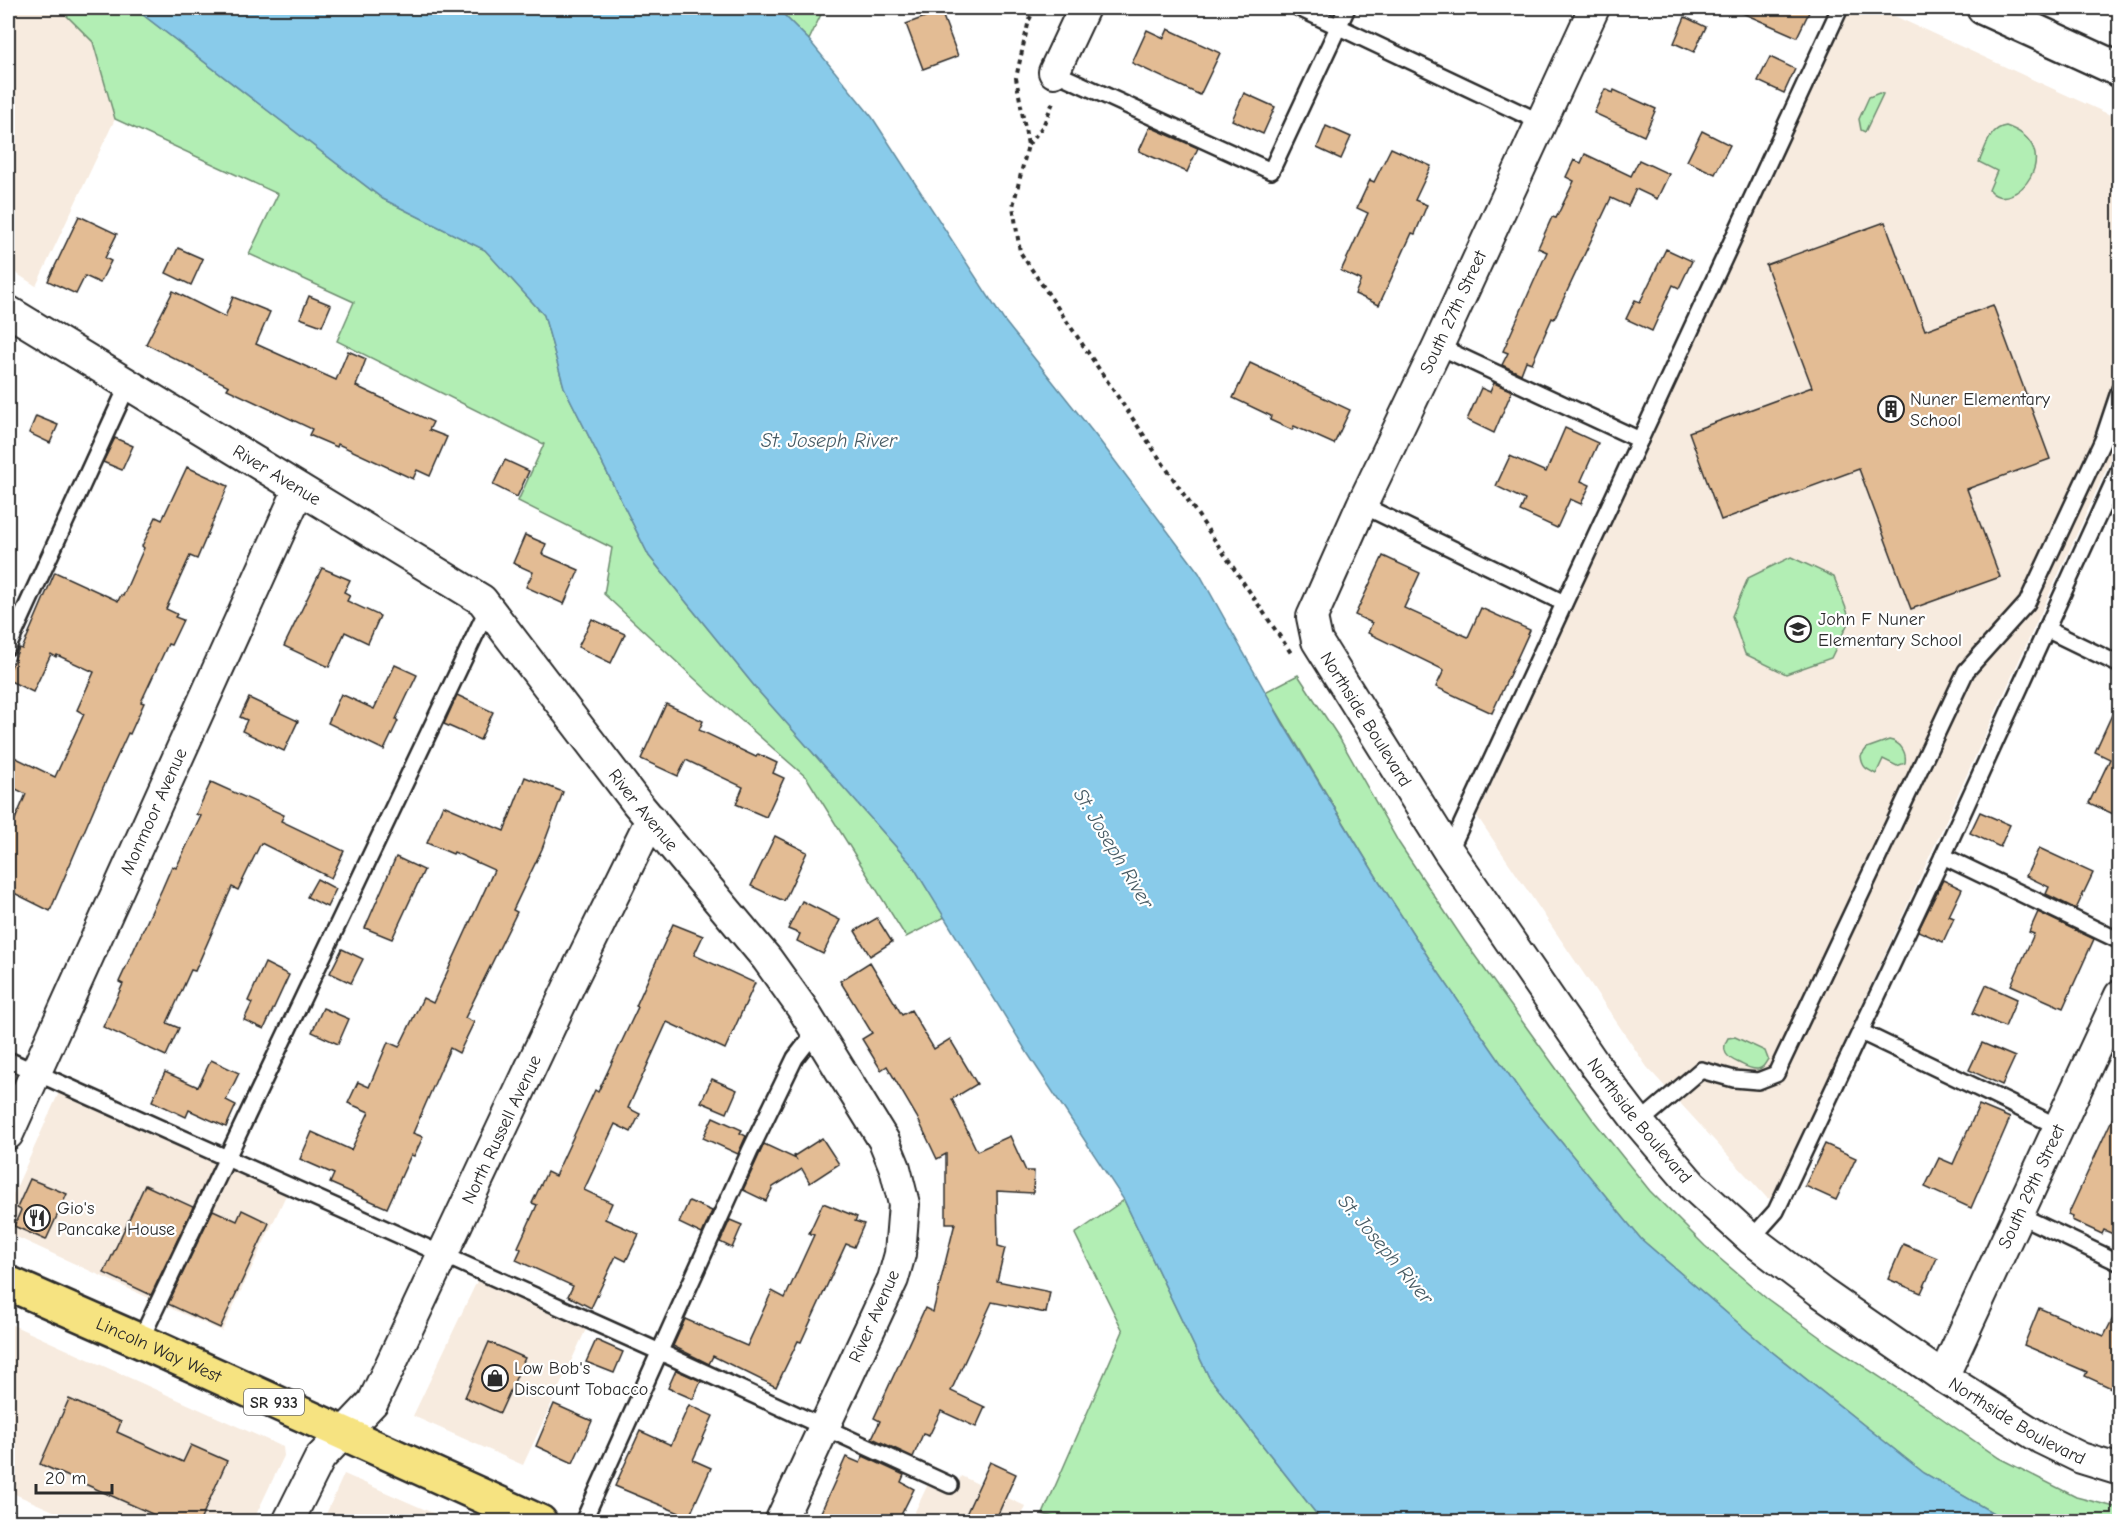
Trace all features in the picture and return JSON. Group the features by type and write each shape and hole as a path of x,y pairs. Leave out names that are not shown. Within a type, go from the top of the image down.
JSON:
{"main road":[{"name":"Lincoln Way West","path":"8,1283 540,1521"}],"street":[{"path":"1054,72 1084,8"},
{"name":"South 27th Street","path":"1312,617 1594,8"},
{"path":"1984,8 2120,70"},
{"name":"River Avenue","path":"8,311 482,600 651,819 767,959 816,1031 884,1141 895,1168 904,1204 900,1254 893,1279 780,1521"},
{"name":"Monmoor Avenue","path":"8,1134 299,489"},
{"name":"Northside Boulevard","path":"1312,617 1317,641 1449,852 1595,1065 1639,1123 1692,1185 1751,1239 1822,1293 1942,1377 2042,1439 2081,1458 2120,1470"},
{"name":"North Russell Avenue","path":"288,1521 320,1458 373,1402 651,819"},
{"name":"South 29th Street","path":"1942,1377 2120,995"}],"lane":[{"path":"1299,8 1540,122"},
{"path":"1054,72 1271,171 1347,8"},
{"path":"1449,852 1840,8"},
{"path":"1438,346 1640,440"},
{"path":"8,646 128,385"},
{"path":"1639,1123 1701,1070 1734,1079 1758,1081 1776,1074 1966,671 2027,603 2103,440 2120,389"},
{"path":"1751,1239 1776,1210 1943,856 2120,468"},
{"path":"1362,505 1564,603"},
{"path":"140,1341 488,608"},
{"path":"2046,629 2120,665"},
{"path":"1943,856 2120,940"},
{"path":"583,1521 750,1151 795,1058 816,1031"},
{"path":"1861,1032 2059,1127"},
{"path":"8,1060 660,1352 950,1485"},
{"path":"2019,1215 2120,1263"}],"path":[{"path":"1028,145 1042,126 1054,100 1054,72"}],"shaded area":[{"path":"8,8 59,8 93,42 115,119 36,286 8,268"},
{"name":"John F Nuner Elementary School","path":"1847,8 1877,8 2119,119 2119,442 1773,1199 1767,1198 1647,1067 1477,816"},
{"path":"2093,8 2119,8 2119,20"},
{"path":"60,1090 217,1161 151,1299 8,1233 8,1206"},
{"path":"229,1166 287,1193 222,1331 163,1305"},
{"path":"478,1279 587,1327 523,1465 413,1416"},
{"path":"8,1323 283,1447 284,1456 253,1521 76,1521 8,1491"},
{"path":"344,1474 451,1521 323,1521"},
{"path":"961,1476 1025,1506 1018,1521 910,1522 929,1482 953,1493"}],"green space":[{"path":"59,8 134,8 383,199 485,250 544,315 564,387 649,556 760,693 913,866 945,917 906,937 807,778 710,693 604,594 612,548 518,501 544,444 337,341 354,302 249,254 278,194 115,119 93,42"},
{"path":"777,8 824,8 809,40"},
{"path":"1879,93 1883,94 1865,132 1861,130 1859,119 1869,97"},
{"path":"2006,126 2025,136 2034,149 2035,163 2030,177 2022,188 2011,195 1999,196 1989,190 1997,171 1979,162 1992,135 1996,130"},
{"path":"1791,557 1834,577 1850,619 1831,658 1786,674 1745,654 1732,616 1748,578"},
{"path":"1298,675 1340,739 1399,843 1465,942 1594,1121 1650,1191 1705,1246 1766,1298 1828,1343 1999,1458 2076,1497 2119,1508 2119,1521 2007,1521 1924,1473 1766,1347 1641,1239 1525,1098 1379,881 1265,692"},
{"path":"1889,740 1902,748 1905,763 1897,766 1883,759 1876,774 1865,767 1861,756 1867,748"},
{"path":"1735,1037 1765,1051 1768,1059 1763,1067 1750,1068 1726,1054 1725,1047 1728,1038"},
{"path":"1124,1200 1209,1377 1322,1521 1238,1521 1230,1516 1226,1522 1069,1522 1043,1514 1123,1331 1075,1234"}],"water":[{"name":"St. Joseph River","path":"134,8 777,8 809,40 872,117 1003,319 1100,441 1199,573 1285,727 1379,881 1525,1098 1641,1239 1766,1347 1924,1473 2007,1521 1322,1521 1209,1377 1124,1200 1028,1054 913,866 760,693 649,556 564,387 544,315 485,250 383,199"}],"building":[{"path":"1731,8 1811,8 1797,37"},
{"path":"941,11 958,56 923,69 906,24"},
{"path":"1685,17 1706,27 1694,52 1674,43"},
{"path":"1168,29 1220,53 1200,95 1132,63 1147,30 1164,38"},
{"path":"1770,57 1795,69 1784,93 1758,81"},
{"path":"1605,89 1613,93 1614,90 1656,109 1644,136 1594,113"},
{"path":"1244,93 1275,107 1263,134 1232,120"},
{"path":"1326,126 1351,137 1341,159 1317,148"},
{"path":"1150,127 1198,148 1187,172 1139,151"},
{"path":"1702,131 1730,145 1715,174 1687,161"},
{"path":"1391,148 1431,166 1415,200 1427,205 1379,305 1355,294 1361,280 1341,271 1368,213 1357,208 1370,180 1374,182"},
{"path":"1585,154 1631,176 1639,160 1669,174 1657,199 1636,189 1628,206 1611,198 1532,363 1526,361 1521,374 1502,365 1508,353 1503,351 1547,252 1538,248 1552,217 1556,218 1574,181 1566,177 1574,160 1581,163"},
{"path":"79,216 117,234 105,258 111,261 100,283 85,276 76,294 48,281"},
{"name":"Nuner Elementary School","path":"1885,222 1925,330 1993,305 2050,459 1967,489 2000,577 1911,609 1859,469 1721,520 1689,432 1812,387 1766,265"},
{"path":"178,248 203,259 191,285 166,273"},
{"path":"1666,249 1692,261 1679,288 1673,285 1652,331 1626,319 1635,300 1640,302"},
{"path":"173,291 225,317 233,297 270,312 256,344 336,380 348,351 366,359 356,386 433,422 429,430 447,437 430,476 417,470 413,479 338,444 337,447 309,435 312,429 227,389 229,386 146,344"},
{"path":"309,296 331,305 322,326 300,318"},
{"path":"1250,363 1350,410 1334,444 1294,426 1292,430 1270,420 1271,416 1233,398"},
{"path":"1494,383 1512,391 1494,433 1467,420 1481,388 1490,392"},
{"path":"36,416 58,425 50,443 29,433"},
{"path":"1565,428 1598,443 1581,481 1590,485 1581,504 1570,499 1557,528 1520,511 1525,500 1496,486 1510,456 1546,472"},
{"path":"115,438 133,446 122,470 103,462"},
{"path":"505,460 529,471 517,497 493,485"},
{"path":"187,467 228,486 197,559 190,556 166,609 177,614 175,617 183,620 171,645 168,644 141,702 144,703 101,792 50,911 8,890 8,836 26,794 8,785 8,754 55,777 84,714 77,710 94,672 51,654 33,692 8,680 8,674 19,648 22,649 55,572 118,601 121,595 123,596 156,517 162,520"},
{"path":"525,535 546,544 542,554 579,570 564,604 526,587 533,572 513,563"},
{"path":"1383,556 1420,573 1404,608 1468,637 1481,608 1530,630 1492,713 1436,687 1444,670 1368,633 1372,623 1355,615"},
{"path":"322,568 350,580 344,592 350,595 347,601 380,616 368,643 345,632 329,667 284,646"},
{"path":"592,619 625,634 611,663 578,647"},
{"path":"395,665 417,675 384,750 328,723 341,694 374,709"},
{"path":"457,695 493,712 480,740 444,724"},
{"path":"2120,697 2120,817 2089,803 2110,759 2095,752"},
{"path":"249,698 298,721 284,751 242,731 247,720 240,717"},
{"path":"666,704 703,721 699,730 756,757 758,754 777,763 773,773 784,778 766,817 736,804 743,787 686,760 678,776 641,759"},
{"path":"525,777 563,792 542,849 513,910 517,912 465,1018 474,1022 459,1053 450,1048 413,1133 423,1137 414,1156 411,1155 387,1208 330,1183 334,1174 300,1159 312,1132 351,1150 369,1112 348,1103 358,1082 369,1087 388,1042 399,1047 423,998 433,1003 494,870 427,843 443,805 504,831"},
{"path":"211,782 284,815 281,821 344,851 331,878 261,843 238,890 232,887 195,971 191,970 167,1023 179,1028 166,1056 103,1027 123,984 119,982 172,866 176,868 201,816 196,814"},
{"path":"1980,812 2010,825 2000,847 1970,833"},
{"path":"775,836 807,852 784,901 751,886"},
{"path":"2039,848 2093,873 2076,909 2046,894 2049,887 2026,876"},
{"path":"396,857 424,870 392,939 365,928"},
{"path":"317,879 336,889 327,907 307,897"},
{"path":"1943,880 1962,889 1949,916 1954,918 1943,942 1918,931"},
{"path":"802,901 840,920 823,954 797,941 800,934 788,929"},
{"path":"2038,912 2094,939 2063,1008 2011,985 2034,934 2029,932"},
{"path":"877,918 892,942 870,956 855,931"},
{"path":"673,924 703,936 694,955 755,983 725,1049 667,1022 628,1108 640,1114 631,1132 615,1124 584,1190 612,1203 605,1219 639,1234 626,1261 616,1256 591,1308 568,1296 573,1286 516,1260 521,1249 518,1247 537,1205 532,1203 547,1172 555,1176 595,1090 598,1092 638,1007 636,1006"},
{"path":"342,949 363,959 351,983 330,973"},
{"path":"870,962 902,1015 911,1010 934,1049 950,1039 977,1084 952,1099 977,1151 1010,1136 1026,1171 1034,1171 1033,1193 997,1191 998,1246 1005,1248 997,1281 1050,1292 1046,1313 992,1302 951,1391 985,1407 976,1427 941,1411 929,1436 923,1434 913,1457 872,1438 880,1421 874,1418 925,1308 933,1312 955,1223 946,1223 946,1154 937,1159 917,1117 887,1066 881,1070 862,1039 872,1033 840,981"},
{"path":"265,963 289,975 264,1029 244,1020 252,1003 248,1001"},
{"path":"1986,985 2017,999 2005,1027 1973,1013"},
{"path":"323,1008 349,1019 338,1044 312,1032"},
{"path":"1982,1043 2015,1057 2002,1085 1969,1070"},
{"path":"211,1060 239,1073 226,1100 236,1105 226,1127 189,1110 186,1117 152,1101 165,1072 198,1087"},
{"path":"712,1079 737,1090 727,1113 701,1102"},
{"path":"2120,1102 2120,1237 2104,1230 2102,1234 2072,1220 2073,1217 2068,1215"},
{"path":"1979,1105 2010,1118 1971,1208 1925,1187 1939,1158 1953,1164"},
{"path":"713,1117 742,1130 740,1133 746,1136 738,1154 703,1138"},
{"path":"822,1138 839,1164 810,1183 802,1169 773,1187 766,1201 743,1190 764,1144 796,1159 794,1156"},
{"path":"1825,1144 1856,1158 1836,1200 1805,1186"},
{"name":"Gio's Pancake House","path":"30,1179 67,1194 46,1240 14,1226 21,1210 17,1208"},
{"path":"145,1185 193,1207 151,1295 104,1273"},
{"path":"689,1201 712,1211 702,1234 679,1223"},
{"path":"823,1203 857,1217 855,1221 864,1224 854,1247 846,1244 801,1342 798,1341 776,1387 713,1356 709,1364 673,1346 685,1319 747,1346 772,1291 785,1298 814,1235 809,1233"},
{"path":"213,1210 237,1221 242,1210 269,1223 220,1328 168,1304"},
{"path":"730,1220 742,1225 732,1248 720,1242"},
{"path":"1903,1244 1937,1258 1921,1293 1888,1279"},
{"path":"2120,1304 2120,1392 2085,1376 2087,1372 2024,1345 2039,1308 2104,1336"},
{"path":"596,1340 623,1352 614,1373 586,1362"},
{"name":"Low Bob's Discount Tobacco","path":"489,1342 525,1358 500,1413 465,1397"},
{"path":"676,1370 701,1381 693,1399 668,1388"},
{"path":"69,1399 121,1422 117,1432 183,1462 191,1445 227,1461 200,1521 168,1521 40,1464"},
{"path":"554,1404 592,1421 573,1463 536,1446"},
{"path":"689,1405 713,1416 693,1460 711,1468 689,1517 615,1486 640,1431 671,1445"},
{"path":"863,1456 904,1475 901,1482 914,1489 898,1521 817,1521 846,1457 860,1463"},
{"path":"990,1462 1016,1474 995,1521 963,1521"}],"railway":[{"path":"8,1512 29,1522"}],"place":[{"name":"Nuner Elementary School","path":"1891,409"},
{"name":"John F Nuner Elementary School","path":"1798,629"},
{"name":"Gio's Pancake House","path":"37,1218"},
{"name":"Low Bob's Discount Tobacco","path":"495,1378"}]}
